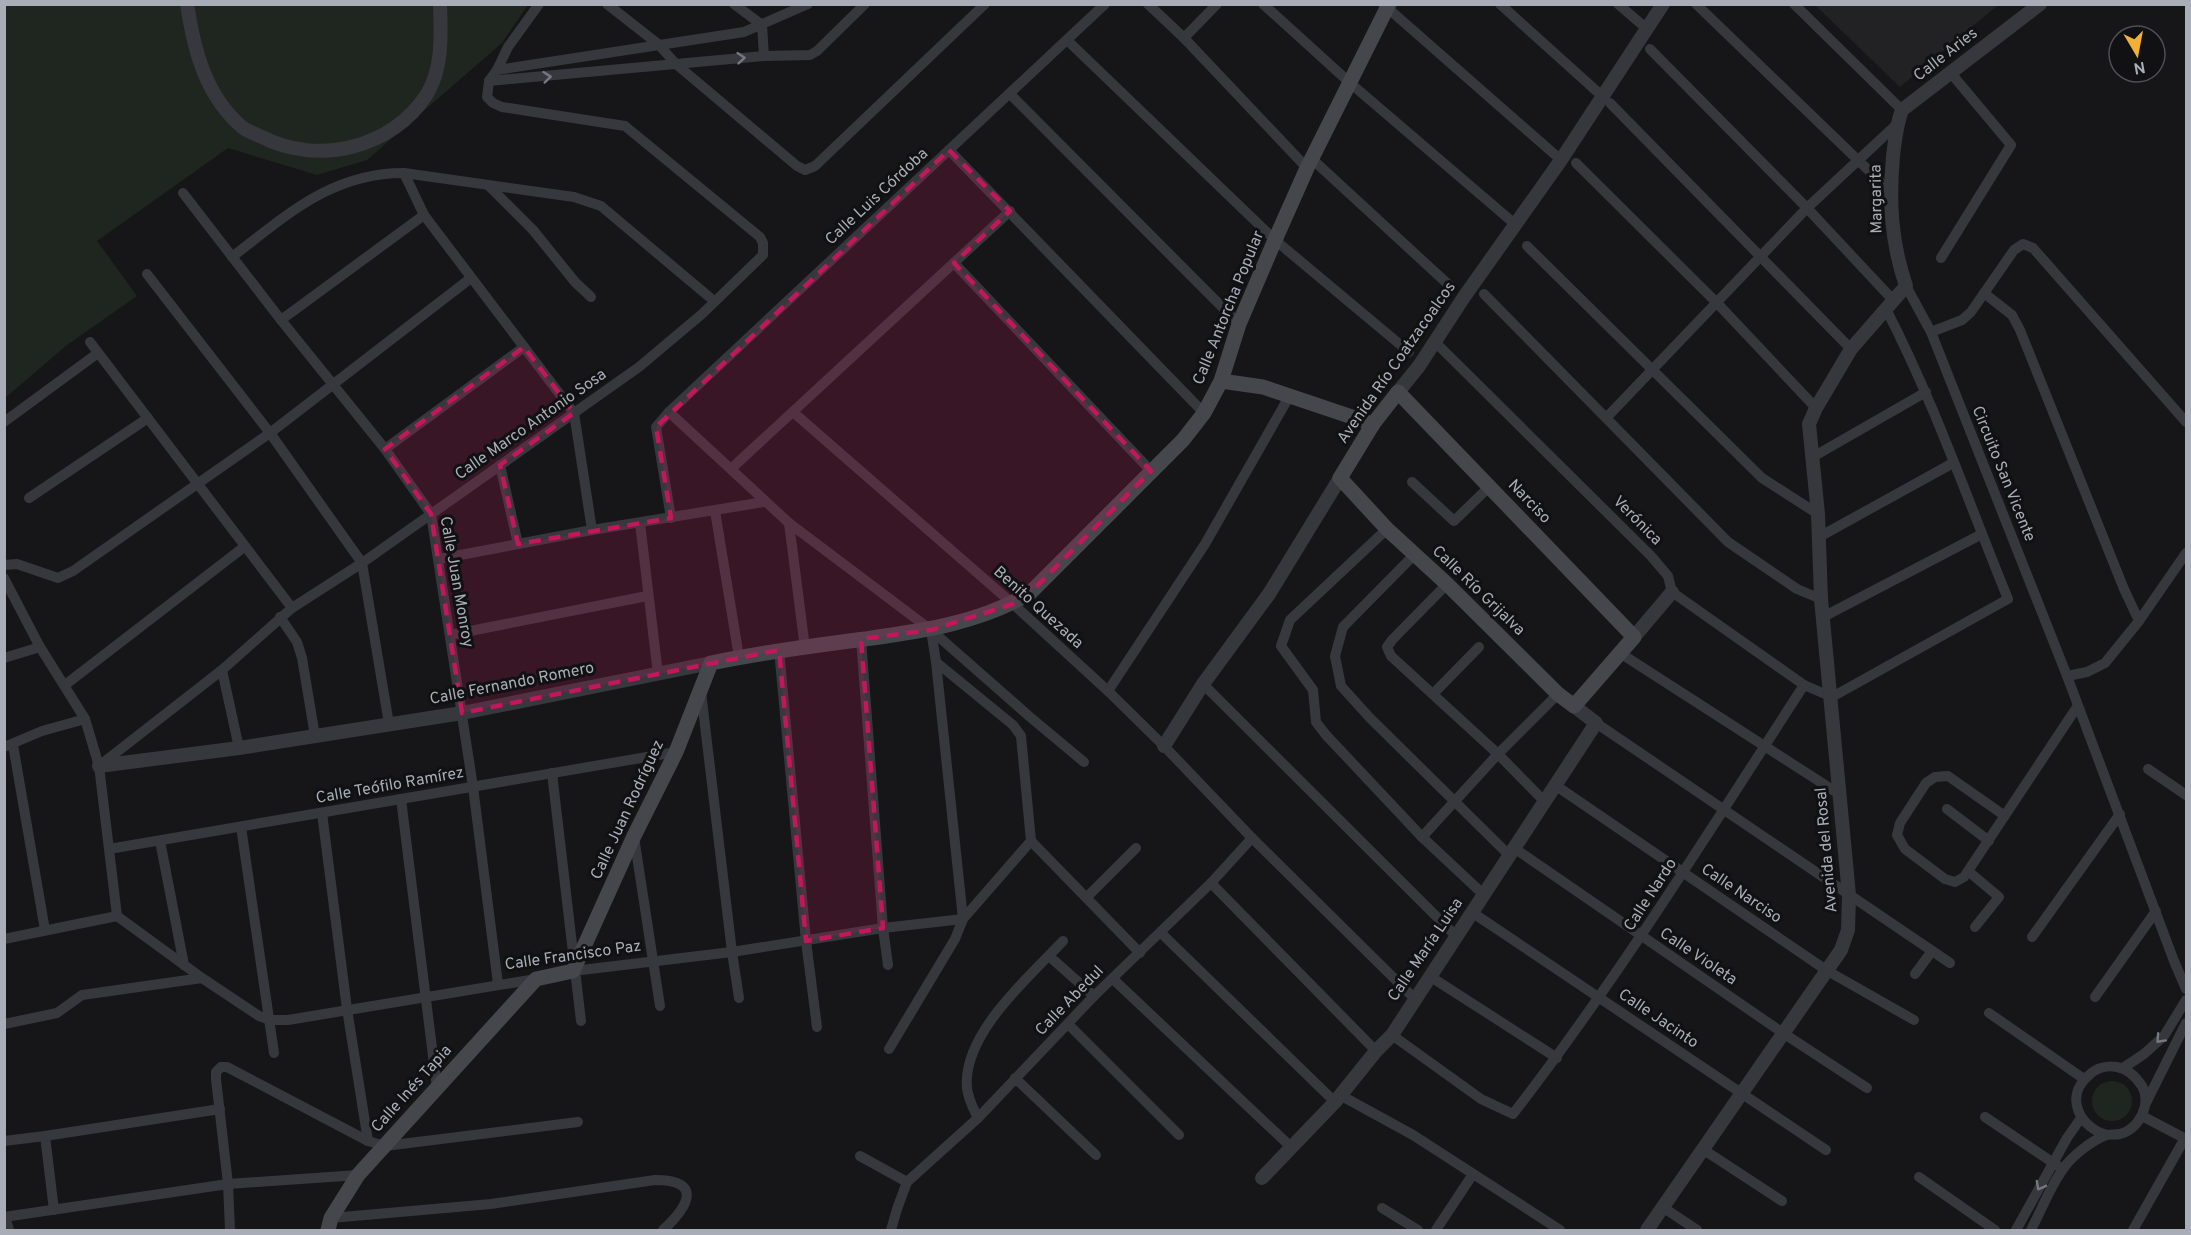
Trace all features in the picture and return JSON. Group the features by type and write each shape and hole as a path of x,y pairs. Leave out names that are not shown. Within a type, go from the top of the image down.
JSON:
{"main road":[{"name":"Calle Antorcha Popular","path":"931,630 986,615 1030,593 1183,440 1204,413 1221,381 1239,324 1275,240 1386,6"},
{"path":"1221,381 1263,387 1373,424"},
{"name":"Avenida Río Coatzacoalcos","path":"1340,478 1373,424 1398,392"},
{"name":"Narciso","path":"1398,392 1634,637"},
{"name":"Calle Río Grijalva","path":"1340,478 1387,529 1447,584 1558,694 1574,706"},
{"name":"Calle Fernando Romero","path":"711,663 779,650 931,630"},
{"path":"1574,706 1634,637"},
{"name":"Calle Juan Rodríguez","path":"573,971 634,836 676,752 711,663"},
{"name":"Calle Francisco Paz","path":"536,979 573,971"},
{"name":"Calle Inés Tapia","path":"330,1224 358,1175 536,979"}],"street":[{"path":"188,4 193,43 207,83 224,108 243,128 273,143 304,151 337,150 375,140 406,120 428,92 438,62 441,34 440,4"},
{"path":"489,81 508,47 539,4"},
{"path":"607,4 658,44 676,64 797,166 805,170 815,166 985,4"},
{"path":"734,4 762,25 764,56"},
{"path":"497,70 744,32 808,4"},
{"path":"489,81 764,56 810,55 817,51 865,4"},
{"name":"Calle Luis Córdoba","path":"669,412 1105,4"},
{"path":"1148,4 1310,163 1450,286"},
{"path":"1184,38 1217,4"},
{"path":"1263,4 1349,82 1516,225"},
{"path":"1500,4 1606,99 1851,349"},
{"path":"1618,4 1647,29"},
{"name":"Avenida Río Coatzacoalcos","path":"1398,392 1606,99 1663,4"},
{"path":"1696,4 1891,192"},
{"path":"1794,4 1902,110"},
{"name":"Calle Aries","path":"1902,110 2040,4"},
{"path":"1386,6 1561,160"},
{"path":"1067,40 1275,240 1409,352"},
{"path":"1650,49 1807,208 1889,304 2008,598 1832,697"},
{"path":"1941,258 2011,145 1950,72"},
{"name":"Calle Marco Antonio Sosa","path":"99,766 222,670 291,608 362,563 639,367 702,314 763,255 763,243 760,237 625,126 502,107 487,97 489,81"},
{"path":"1010,94 1239,324"},
{"name":"Margarita","path":"1902,110 1896,124 1891,218 1898,260 1906,286"},
{"path":"1607,417 1807,208 1896,124"},
{"path":"950,150 1204,413"},
{"path":"1576,163 1717,303 1816,408"},
{"path":"404,173 424,215 574,412 592,530"},
{"path":"232,257 315,196 361,177 404,173 574,197 601,206 714,301"},
{"path":"488,185 533,230 575,282 591,297"},
{"name":"Calle Juan Monroy","path":"183,193 385,449 431,514 473,787 498,984"},
{"path":"732,468 1010,211"},
{"path":"281,320 424,215"},
{"path":"1931,333 1962,320 1971,312 2014,250 2023,244 2033,248 2187,422"},
{"path":"1527,246 1762,478 1818,514"},
{"path":"954,263 1151,471"},
{"path":"147,274 270,433 362,563 389,724"},
{"path":"4,565 16,564 58,578 73,572 270,433 471,278"},
{"name":"Avenida del Rosal","path":"1647,1230 1841,950 1848,930 1849,895 1821,599 1818,514 1809,424 1851,349 1906,286"},
{"name":"Circuito San Vicente","path":"1906,286 1931,333 2067,676 2187,989"},
{"path":"1984,293 2012,315 2020,330 2139,621"},
{"path":"1484,294 1728,542 1797,590 1821,599"},
{"path":"90,342 291,608"},
{"name":"Verónica","path":"1435,342 1651,556 1668,576 1672,592 1804,685 1832,697"},
{"path":"385,449 524,347"},
{"path":"4,422 98,353"},
{"path":"1811,458 1926,392"},
{"path":"1108,691 1205,544 1290,395"},
{"path":"671,518 656,427 669,412 732,468 764,502 931,630 1084,762"},
{"name":"Benito Quezada","path":"793,412 1108,691 1251,838 1415,999"},
{"path":"29,498 148,418"},
{"path":"1819,537 1953,463"},
{"path":"500,465 518,544"},
{"name":"Avenida Río Coatzacoalcos","path":"1164,746 1203,684 1269,594 1340,478"},
{"path":"1412,482 1454,521 1489,487"},
{"path":"439,559 592,530 715,512 764,502"},
{"path":"715,512 739,657"},
{"path":"640,523 658,674"},
{"path":"789,523 805,648"},
{"path":"1387,529 1290,620 1281,646 1313,690 1316,722 1422,837 1484,895"},
{"path":"1823,617 1982,534"},
{"path":"65,685 244,546"},
{"path":"2067,676 2088,672 2105,663 2139,621 2187,553"},
{"name":"Calle Violeta","path":"1414,555 1343,627 1335,656 1341,686 1454,801 1512,852 1867,1088"},
{"path":"4,578 40,647 85,719 99,766 117,916 259,1017 270,1020"},
{"path":"1447,584 1392,640 1387,647 1391,656 1498,754 1545,802"},
{"path":"1634,637 1672,592"},
{"path":"450,635 647,596"},
{"path":"280,617 297,642 302,658 315,736"},
{"path":"931,630 963,919"},
{"path":"861,639 883,928 888,965"},
{"path":"1433,694 1479,646"},
{"path":"4,658 40,647"},
{"path":"779,650 806,941 818,1028"},
{"path":"1620,652 1839,795"},
{"path":"936,662 1012,725 1021,736 1031,841 1140,953"},
{"name":"Calle Fernando Romero","path":"99,766 239,748 462,713 711,663"},
{"path":"222,670 239,748"},
{"path":"1203,684 1457,937"},
{"name":"Calle Nardo","path":"1392,1035 1481,1099 1513,1114 1557,1058 1642,937 1804,685"},
{"path":"701,692 739,998"},
{"path":"1422,837 1498,754 1558,694"},
{"name":"Calle Río Grijalva","path":"1574,706 1596,723"},
{"path":"2005,816 1948,776 1935,777 1926,783 1900,823 1896,835 1905,849 1945,879 1955,882 1964,877 1989,841 2077,707"},
{"path":"45,930 9,746 42,731 85,719"},
{"path":"1596,723 1950,963"},
{"name":"Calle María Luisa","path":"1262,1178 1290,1146 1338,1099 1376,1051 1392,1035 1596,723"},
{"name":"Calle Teófilo Ramírez","path":"109,849 676,752"},
{"path":"2148,769 2187,795"},
{"path":"552,773 580,1021"},
{"name":"Calle Narciso","path":"1555,785 1826,970 1914,1020"},
{"path":"401,799 437,1088"},
{"path":"1947,809 1989,841"},
{"path":"322,813 347,1009 368,1141"},
{"path":"2032,937 2120,814"},
{"path":"241,827 274,1053"},
{"path":"634,836 660,1006"},
{"name":"Calle Abedul","path":"907,1182 978,1118 1095,996 1211,883 1251,838"},
{"path":"160,841 184,965"},
{"path":"889,1049 955,939 963,919 1031,841"},
{"path":"1087,897 1136,848"},
{"path":"1968,871 1999,897 1975,927"},
{"path":"1211,883 1376,1051"},
{"path":"2095,997 2156,911"},
{"name":"Calle Jacinto","path":"1473,913 1826,1150"},
{"path":"4,939 117,916"},
{"name":"Calle Francisco Paz","path":"573,971 655,963 883,928 963,919"},
{"path":"1161,933 1338,1099 1413,1136 1560,1230"},
{"path":"978,1118 970,1102 967,1088 972,1052 988,1026 1063,941"},
{"path":"1915,974 1932,951"},
{"path":"1049,956 1095,996"},
{"path":"1431,977 1557,1058"},
{"path":"4,1024 57,1013 82,995 202,978"},
{"name":"Calle Francisco Paz","path":"270,1020 288,1020 536,979"},
{"path":"1113,979 1290,1146"},
{"path":"2122,1068 2145,1054 2164,1036 2187,1000"},
{"path":"1989,1013 2084,1079"},
{"path":"2145,1103 2144,1090 2136,1077 2122,1068 2112,1066 2092,1072 2084,1079 2076,1098 2081,1118 2097,1132 2107,1135 2121,1134 2133,1127 2142,1116 2145,1103 2187,1023"},
{"path":"1069,1024 1179,1136"},
{"path":"230,1230 228,1184 216,1071 221,1067 227,1067 368,1141 385,1146 578,1122"},
{"path":"1016,1078 1096,1155"},
{"path":"4,1141 220,1109"},
{"path":"2133,1230 2186,1138 2142,1116"},
{"path":"1985,1117 2052,1164 2063,1169"},
{"path":"2016,1230 2067,1138 2081,1118"},
{"path":"2036,1229 2063,1169 2085,1148 2107,1135"},
{"path":"45,1136 54,1210"},
{"path":"1704,1150 1782,1201"},
{"path":"861,1156 907,1182 891,1230"},
{"path":"1436,1230 1473,1174"},
{"path":"9,1230 5,1217 228,1184 358,1175"},
{"path":"1919,1177 1995,1230"},
{"path":"330,1224 655,1180 671,1180 682,1184 686,1190 687,1200 682,1210 663,1230"},
{"path":"1382,1208 1418,1230"},
{"path":"1664,1208 1697,1230"}],"highlighted area":[{"path":"949,150 1010,211 954,263 1151,471 1030,593 1013,604 931,630 861,639 883,928 806,941 779,650 462,713 431,514 385,449 524,347 574,413 500,465 518,544 671,518 656,427"}],"shaded area":[{"path":"5,5 528,5 502,43 367,160 317,175 228,148 97,241 137,296 67,345 5,398"},
{"path":"1815,5 1998,5 1900,87"},
{"path":"2112,1081 2120,1082 2126,1087 2131,1093 2131,1109 2126,1115 2120,1120 2112,1121 2104,1120 2098,1115 2093,1109 2092,1101 2093,1093 2098,1087 2104,1082"}]}
